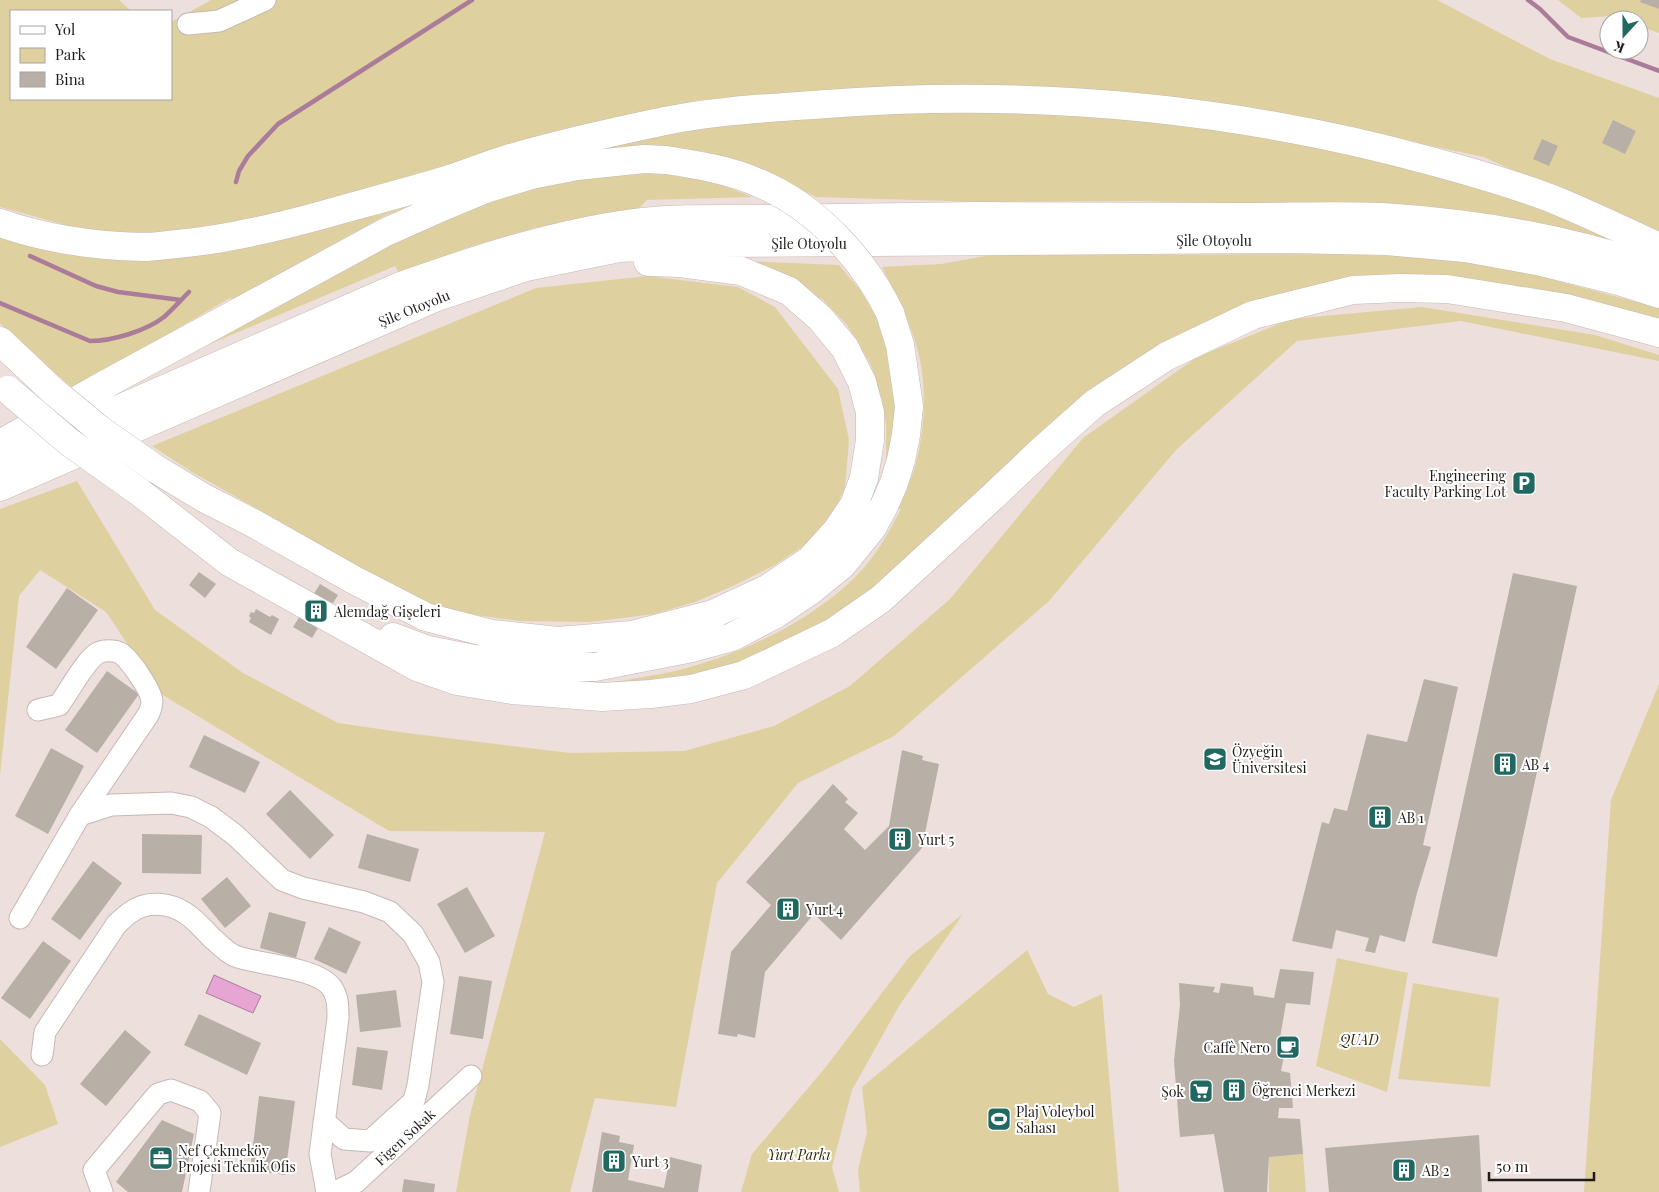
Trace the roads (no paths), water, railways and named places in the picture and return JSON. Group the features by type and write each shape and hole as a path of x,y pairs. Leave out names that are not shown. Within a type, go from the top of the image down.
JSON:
{"highway":[{"path":"0,223 41,236 92,244 146,247 194,243 240,236 284,225 360,205 571,142 669,120 738,111 799,106 879,100 947,98 1037,100 1160,110 1291,128 1348,140 1459,169 1550,199 1659,247"},
{"path":"0,444 113,380 377,237 442,207 485,189 531,175 577,166 644,159 666,160 711,167 760,183 792,200 811,213 828,228 879,290 890,313 900,345 906,377 909,406 901,460 888,498 872,528 842,565 810,591 776,614 732,637 692,648 595,667 558,668 474,659 428,650 378,632 138,490"},
{"name":"Şile Otoyolu","path":"0,461 398,287 516,248 584,231 635,223 677,220 880,217 1381,217 1457,223 1529,236 1602,252 1659,270"},
{"name":"Şile Otoyolu","path":"0,487 437,297 526,267 620,248 716,243 1386,240 1465,248 1537,261 1618,280 1659,294"},
{"path":"0,341 53,391 99,429 156,469 204,498 426,617 492,634 558,641 632,634 713,614 768,589 810,560 837,530 854,505 864,478 870,440 870,412 862,382 845,348 820,318 789,291 741,271 680,263 649,262 572,269 437,297"},
{"path":"3,385 70,442 138,490 229,562 417,667 458,681 512,690 602,697 691,689 744,675 832,634 881,599 1095,403 1167,356 1253,314 1354,290 1400,288 1447,289 1566,308 1659,333"}],"street":[{"path":"188,24 219,21 265,0"},
{"path":"20,918 80,815 148,716 152,700 146,687 124,656 118,652 110,651 98,653 90,660 59,705 38,710"},
{"path":"80,815 111,805 171,803 191,807 211,817 235,835 282,880 303,888 364,902 390,912 413,934 428,962 433,982 414,1101 370,1141 344,1139 324,1121"},
{"path":"42,1055 45,1032 116,924 132,911 147,905 161,904 173,907 186,914 221,947 234,955 300,971 319,978 332,987 337,1000 338,1018 320,1154 335,1192"},
{"name":"Figen Sokak","path":"335,1192 356,1182 471,1076"},
{"path":"102,1192 94,1170 158,1094 171,1090 200,1101 210,1113 199,1192"}],"waterway":[{"path":"236,182 239,171 248,156 278,124 472,0"},
{"path":"1528,0 1540,9 1568,37 1659,71"},
{"path":"30,256 96,286 118,292 181,300"},
{"path":"0,303 90,341 99,341 148,327 164,317 189,292"}],"place":[{"name":"Engineering Faculty Parking Lot","path":"1524,483"},
{"name":"Alemdağ Gişeleri","path":"316,611"},
{"name":"Özyeğin Üniversitesi","path":"1215,759"},
{"name":"AB 4","path":"1505,764"},
{"name":"AB 1","path":"1380,817"},
{"name":"Yurt 5","path":"900,839"},
{"name":"Yurt 4","path":"788,909"},
{"name":"Caffè Nero","path":"1288,1047"},
{"name":"Öğrenci Merkezi","path":"1234,1090"},
{"name":"Şok","path":"1201,1091"},
{"name":"Plaj Voleybol Sahası","path":"999,1119"},
{"name":"Nef Çekmeköy Projesi Teknik Ofis","path":"161,1158"},
{"name":"Yurt 3","path":"614,1161"},
{"name":"AB 2","path":"1404,1170"}],"park label":[{"name":"QUAD","path":"1359,1039"},
{"name":"Yurt Parkı","path":"799,1154"}]}
